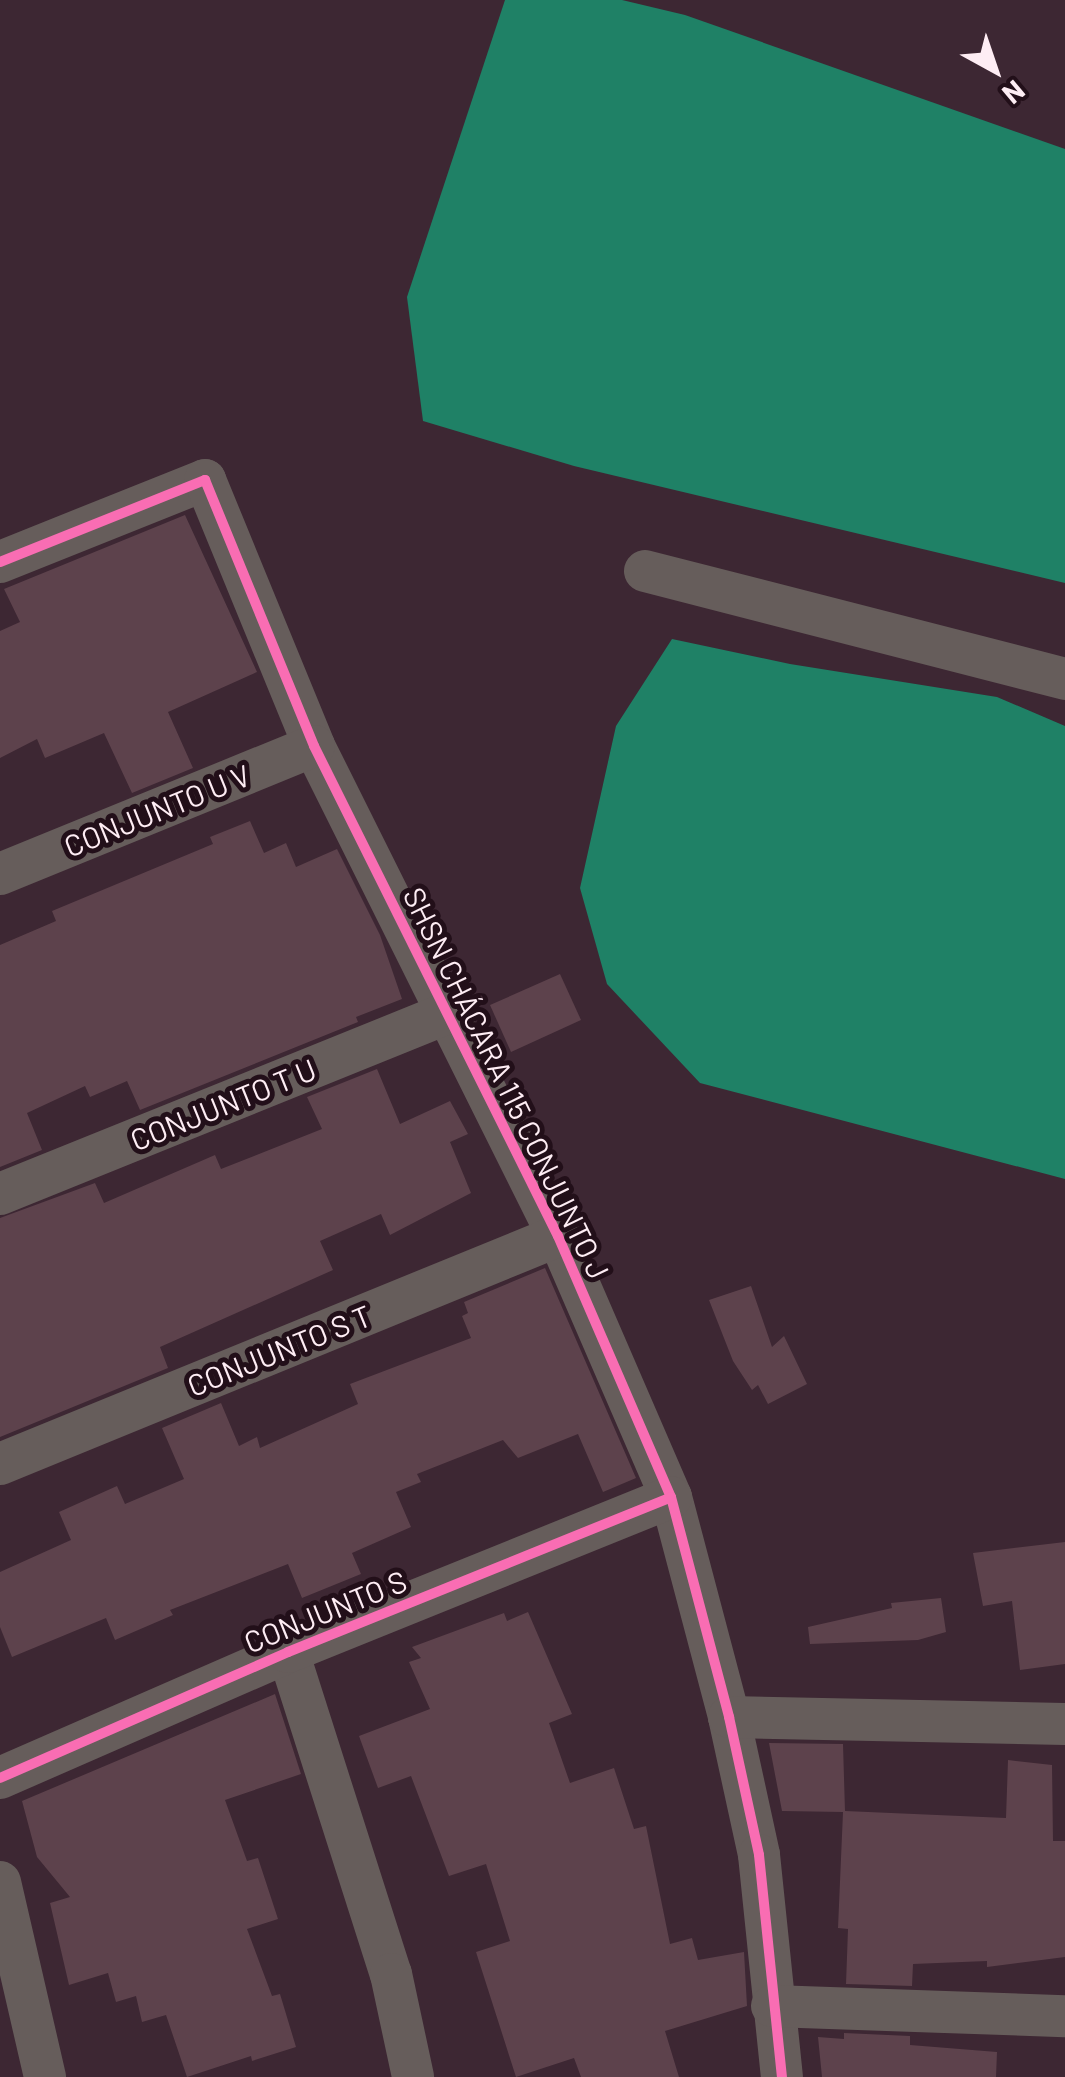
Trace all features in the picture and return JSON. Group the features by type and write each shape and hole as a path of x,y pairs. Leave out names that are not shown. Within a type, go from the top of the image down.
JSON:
{"street":[{"name":"SHSN CHÁCARA 115 CONJUNTO J","path":"0,562 205,480 314,746 558,1236 672,1497 729,1717 759,1855 782,2077"},
{"path":"645,571 1065,679"},
{"name":"CONJUNTO U V","path":"0,874 314,746"},
{"name":"CONJUNTO T U","path":"0,1194 446,1014"},
{"name":"CONJUNTO S T","path":"0,1464 558,1236"},
{"name":"CONJUNTO S","path":"0,1778 288,1652 672,1497"},
{"path":"288,1652 390,1974 413,2077"},
{"path":"729,1717 1065,1724"},
{"path":"0,1882 46,2077"},
{"path":"772,2006 1065,2016"}],"shaded area":[{"path":"505,0 622,0 685,15 1065,149 1065,583 574,466 423,421 407,297"},
{"path":"672,639 790,664 997,697 1065,726 1065,1179 700,1083 607,984 580,888 616,726"}],"building":[{"path":"185,515 257,672 168,712 193,768 132,793 104,733 45,758 37,739 0,758 0,631 20,622 4,589"},
{"path":"250,821 264,853 286,843 296,867 337,849 380,935 402,999 356,1017 358,1022 140,1110 127,1081 90,1097 85,1086 27,1113 42,1150 0,1167 0,945 56,921 52,911 213,844 210,837"},
{"path":"560,974 581,1020 511,1052 490,1005"},
{"path":"377,1069 400,1124 450,1101 468,1134 450,1142 471,1193 390,1235 381,1214 320,1241 333,1270 160,1347 168,1368 0,1437 0,1218 95,1183 104,1203 215,1155 221,1169 322,1129 307,1097"},
{"path":"545,1268 636,1478 603,1492 578,1434 518,1458 503,1440 417,1474 421,1482 396,1492 411,1527 352,1553 361,1574 302,1598 288,1564 170,1610 173,1615 115,1640 106,1618 12,1657 0,1627 0,1572 71,1540 59,1512 117,1486 125,1504 184,1479 162,1428 221,1403 239,1446 257,1437 260,1448 358,1404 350,1384 471,1338 462,1316 468,1313 464,1302"},
{"path":"751,1286 772,1347 784,1336 807,1384 768,1404 758,1385 752,1390 733,1361 709,1300"},
{"path":"1065,1542 1065,1664 1020,1670 1012,1601 983,1606 973,1553"},
{"path":"941,1598 946,1632 918,1640 810,1644 808,1627 892,1608 891,1603"},
{"path":"528,1612 572,1714 549,1723 570,1783 614,1768 634,1829 646,1826 670,1944 692,1938 698,1960 744,1952 747,2006 665,2031 679,2077 581,2077 574,2058 516,2077 476,1952 510,1941 486,1864 449,1876 411,1776 378,1788 359,1736 430,1709 409,1662 421,1658 412,1647 504,1613 507,1621"},
{"path":"275,1694 301,1774 225,1800 247,1861 258,1858 278,1919 247,1929 272,1996 280,1994 296,2047 252,2061 251,2056 187,2077 166,2015 142,2022 136,1996 116,2002 108,1973 69,1985 50,1903 70,1897 37,1857 22,1801"},
{"path":"769,1743 843,1744 845,1811 1006,1818 1008,1760 1052,1765 1053,1841 1065,1841 1065,1957 987,1967 987,1961 913,1964 912,1986 846,1984 848,1929 838,1928 843,1812 782,1811"},
{"path":"844,2033 910,2036 910,2045 997,2052 996,2077 822,2077 818,2037 844,2039"}],"cycle path":[{"path":"0,562 205,480 314,746 558,1236 671,1497 729,1717 759,1855 782,2077"},
{"path":"0,1778 288,1652 671,1497"}]}
